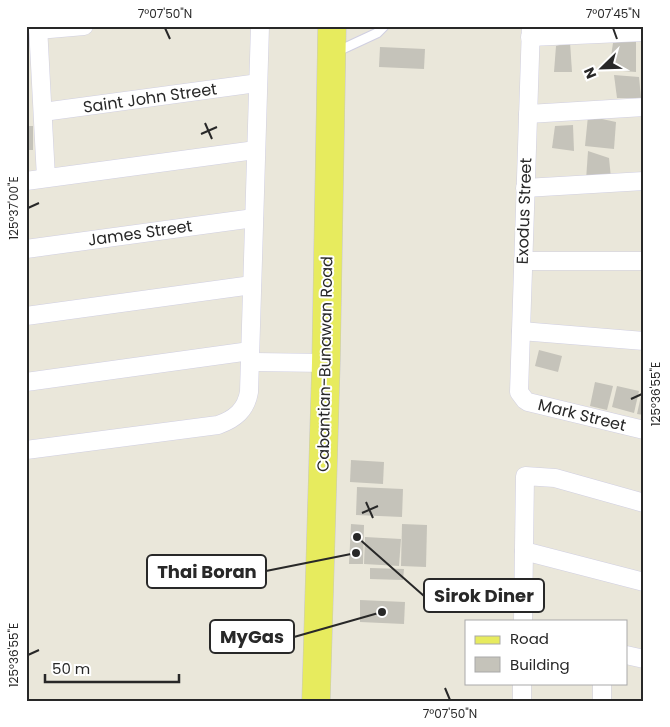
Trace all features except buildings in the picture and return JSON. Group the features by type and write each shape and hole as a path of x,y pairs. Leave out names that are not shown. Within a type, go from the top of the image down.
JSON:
{"main road":[{"name":"Cabantian-Bunawan Road","path":"316,701 326,363 332,26"}],"street":[{"path":"46,178 38,28 84,26"},
{"path":"26,450 218,425 228,422 247,403 249,392 260,26"},
{"path":"530,32 644,32"},
{"name":"Exodus Street","path":"521,396 519,388 520,331 530,32"},
{"name":"Saint John Street","path":"43,112 258,83"},
{"path":"528,114 644,107"},
{"path":"26,181 256,150"},
{"path":"525,188 644,181"},
{"name":"James Street","path":"26,249 254,218"},
{"path":"523,261 644,261"},
{"path":"26,316 252,285"},
{"path":"520,331 644,342"},
{"path":"26,382 250,357 326,363"},
{"name":"Mark Street","path":"521,396 528,402 644,430"},
{"path":"523,620 525,476 555,478 644,503"},
{"path":"524,551 644,582"},
{"path":"628,655 644,659"},
{"path":"522,684 522,701"},
{"path":"602,684 602,701"}],"lane":[{"path":"331,54 377,33 384,26"}],"place":[{"name":"Sirok Diner","path":"357,537"},
{"name":"Thai Boran","path":"356,553"},
{"name":"MyGas","path":"382,612"}]}
